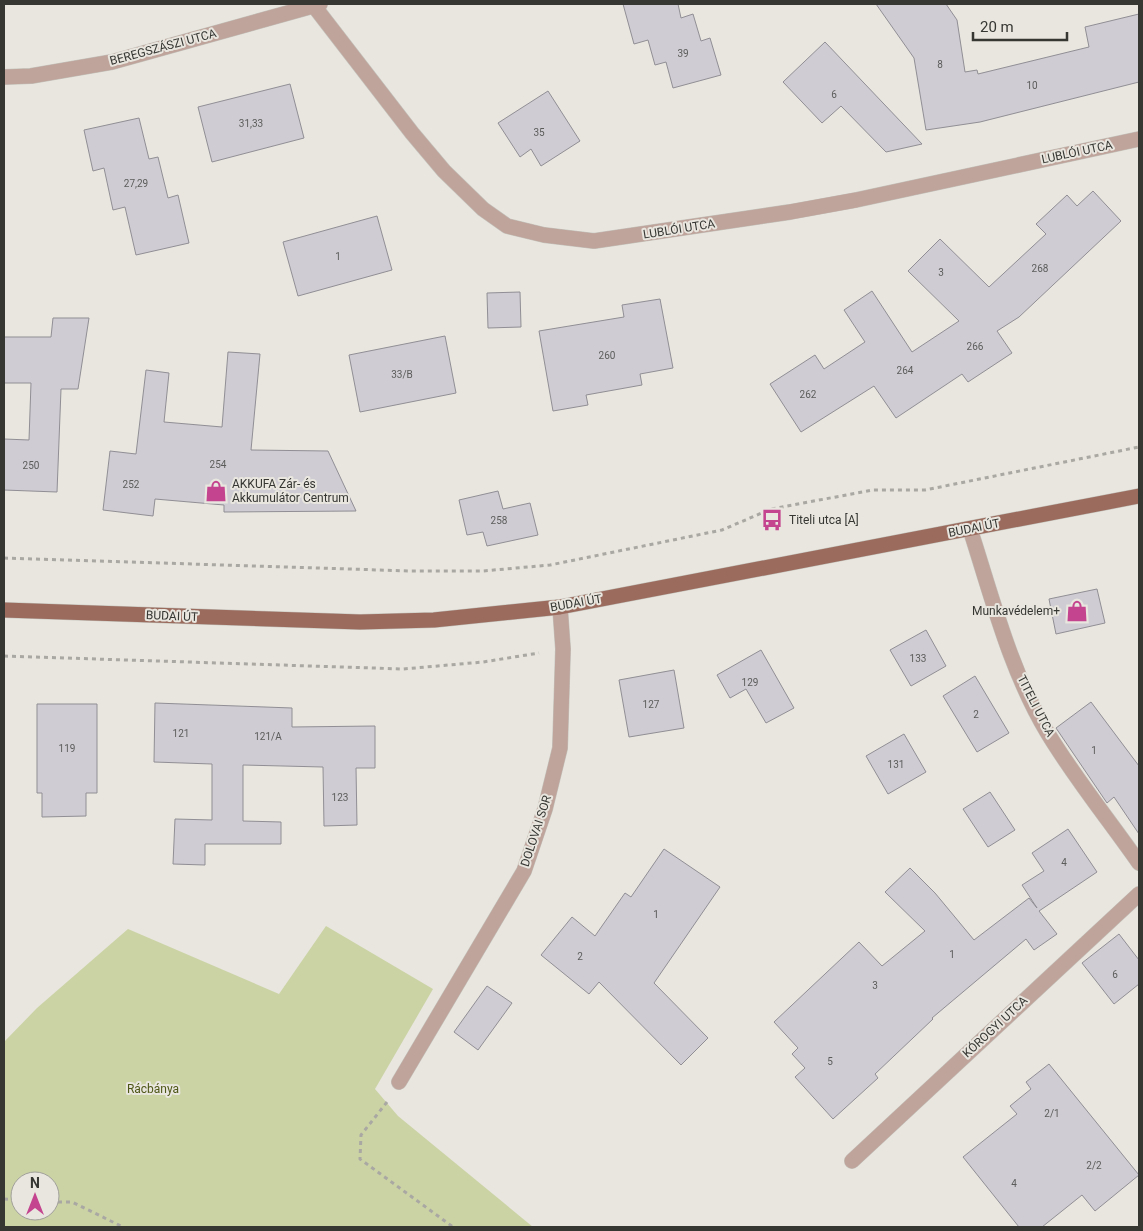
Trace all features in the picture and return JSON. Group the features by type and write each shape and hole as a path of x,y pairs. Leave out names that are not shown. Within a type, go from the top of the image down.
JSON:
{"main road":[{"name":"BUDAI ÚT","path":"4,610 360,622 434,620 560,607 1139,496"}],"street":[{"name":"BEREGSZÁSZI UTCA","path":"4,76 32,76 112,62 317,5"},
{"name":"LUBLÓI UTCA","path":"317,5 444,171 484,209 507,226 544,235 594,241 790,212 856,200 1139,139"},
{"name":"TITELI UTCA","path":"970,529 1001,629 1014,664 1047,732 1139,863"},
{"name":"DOLOVAI SOR","path":"399,1082 524,871 545,809 560,748 563,649 560,607"},
{"name":"KÓROGYI UTCA","path":"852,1160 1139,894"}],"path":[{"path":"4,558 411,571 484,571 550,565 722,530 771,509 873,490 925,490 1139,447"},
{"path":"4,656 402,669 483,662 563,649"},
{"path":"399,1082 387,1102 361,1135 360,1159 453,1227"},
{"path":"60,1202 72,1202 123,1227"}],"green space":[{"name":"Rácbánya","path":"326,926 433,989 375,1089 398,1116 533,1227 4,1227 4,1042 37,1008 128,929 279,994"}],"building":[{"path":"623,4 678,4 681,18 693,14 701,41 710,38 721,75 673,88 666,62 655,65 648,40 634,44"},
{"path":"876,4 946,4 957,20 965,72 977,70 978,74 1089,47 1085,27 1139,14 1139,82 980,122 926,130 914,58"},
{"path":"825,42 922,144 886,152 841,106 822,123 783,82"},
{"path":"290,84 304,138 212,162 198,107"},
{"path":"548,91 580,141 541,166 531,149 520,157 498,123"},
{"path":"139,118 149,159 158,157 168,198 178,195 189,243 136,255 125,207 113,210 104,168 93,171 84,130"},
{"path":"1093,191 1121,221 1019,317 997,331 1012,353 968,382 962,374 896,418 874,386 801,432 770,384 815,355 824,369 865,342 844,310 872,291 912,352 959,321 908,271 940,239 989,287 1046,234 1036,224 1067,195 1077,206"},
{"path":"377,216 392,270 298,296 283,242"},
{"path":"520,292 521,327 488,328 487,293"},
{"path":"660,299 673,368 640,374 642,385 586,395 588,405 553,411 539,331 624,317 622,305"},
{"path":"53,318 89,318 78,389 61,389 57,492 4,490 4,439 29,440 31,383 4,383 4,337 51,337"},
{"path":"445,336 456,393 360,412 349,355"},
{"path":"228,352 260,354 251,450 328,451 356,511 224,512 224,505 155,499 153,516 103,510 110,451 136,454 146,370 169,373 164,422 222,427"},
{"path":"498,491 503,509 530,503 538,535 487,546 483,532 467,535 459,500"},
{"name":"Munkavédelem+","path":"1097,589 1105,623 1056,634 1049,599"},
{"path":"926,630 946,666 911,686 890,650"},
{"path":"761,650 794,708 766,723 746,689 730,698 717,675"},
{"path":"674,670 684,728 629,737 619,680"},
{"path":"975,676 1009,733 977,752 943,696"},
{"path":"1091,702 1139,766 1139,834 1114,797 1107,803 1056,728"},
{"path":"155,703 292,708 292,727 375,726 375,768 356,768 357,825 324,826 323,767 243,765 243,821 281,822 281,844 205,844 205,865 173,864 175,819 212,820 212,764 154,762"},
{"path":"37,704 97,704 97,793 86,793 86,816 42,817 42,793 37,793"},
{"path":"904,734 926,772 888,794 866,756"},
{"path":"990,792 1015,830 988,847 963,809"},
{"path":"1068,829 1097,872 1039,911 1057,934 1034,950 1026,939 932,1018 875,1074 878,1078 833,1119 795,1077 805,1068 792,1054 798,1048 774,1022 859,942 882,966 925,931 885,892 910,868 935,893 974,940 1029,898 1037,908 1022,885 1044,871 1032,853"},
{"path":"664,849 720,887 654,983 708,1038 681,1065 599,982 589,994 541,955 572,917 595,936 625,893 631,897"},
{"path":"1119,934 1139,960 1139,984 1114,1004 1082,963"},
{"path":"487,986 512,1003 478,1050 454,1032"},
{"path":"1049,1064 1139,1175 1095,1211 1082,1195 1042,1227 1019,1227 963,1157 1017,1114 1010,1106 1031,1089 1026,1082"}],"place":[{"name":"AKKUFA Zár- és Akkumulátor Centrum","path":"216,491"},
{"name":"Titeli utca [A]","path":"772,520"},
{"name":"Munkavédelem+","path":"1077,611"}]}
